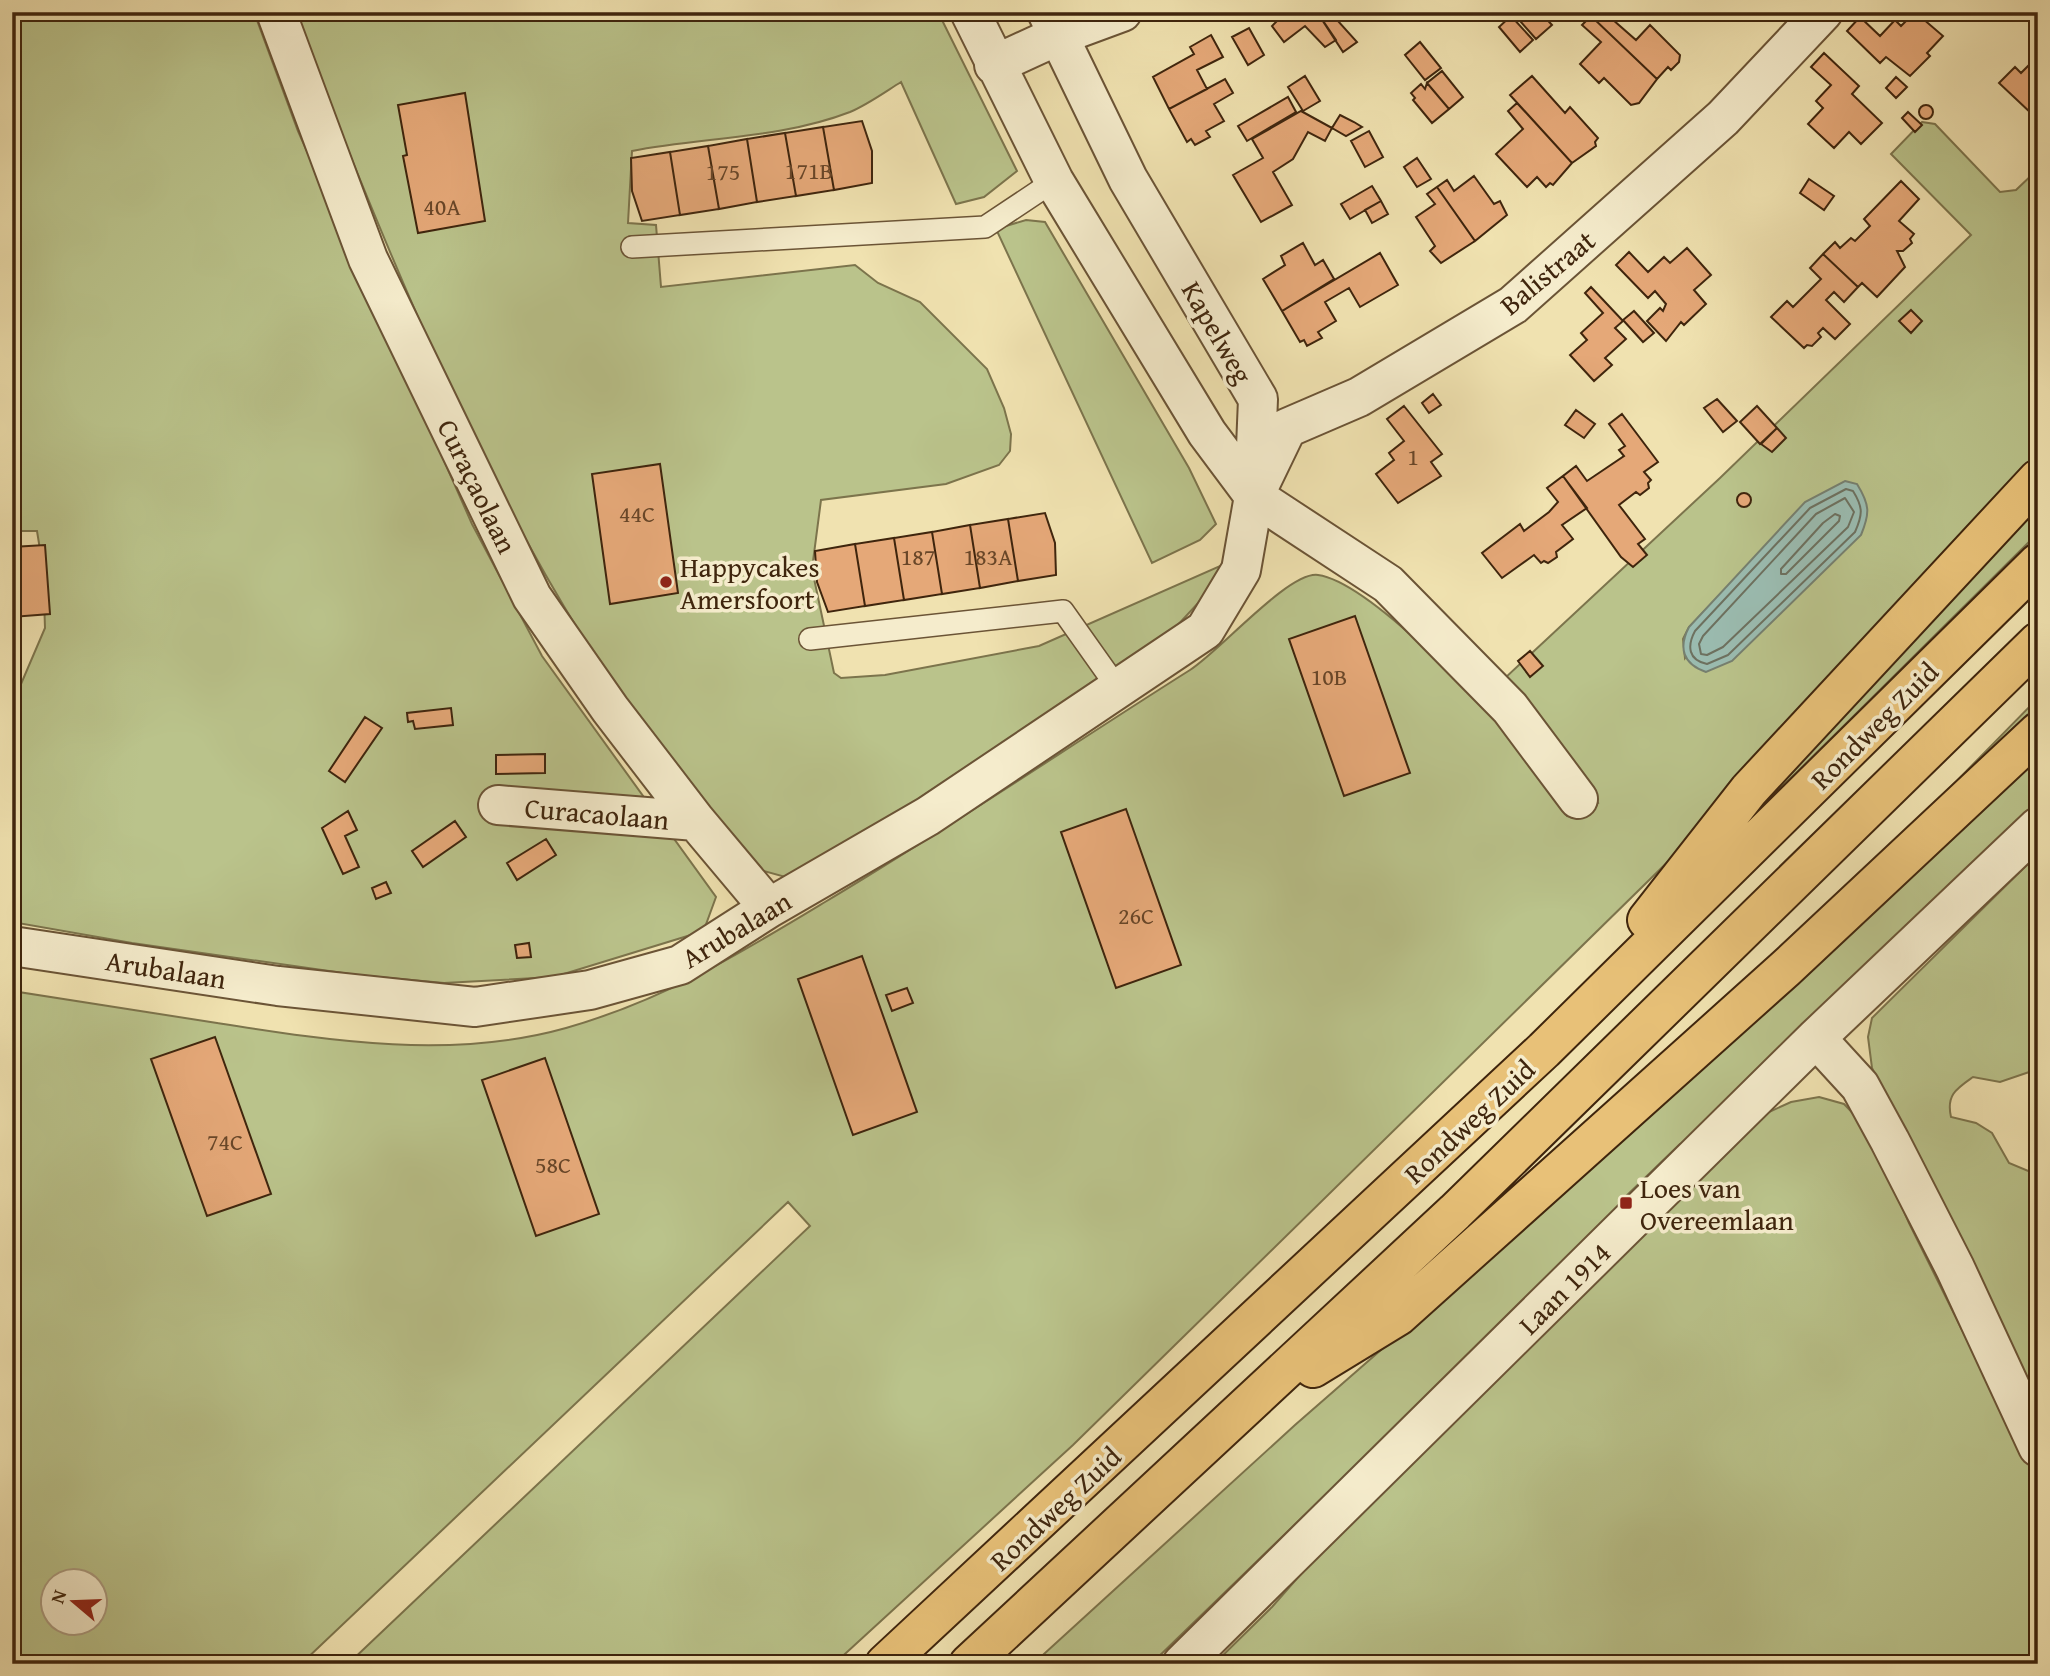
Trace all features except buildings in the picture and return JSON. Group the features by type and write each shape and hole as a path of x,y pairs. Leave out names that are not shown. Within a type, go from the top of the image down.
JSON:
{"main road":[{"path":"1544,1050 1749,790 2038,479"},
{"name":"Rondweg Zuid","path":"885,1664 1544,1050 2038,563"},
{"name":"Rondweg Zuid","path":"969,1664 1243,1411 1673,1002 2038,642"},
{"path":"1243,1411 1398,1316 1785,969 2038,732"}],"street":[{"name":"Curaçaolaan","path":"276,12 368,259 532,597 610,709 696,821 769,908"},
{"path":"970,12 1054,181 1201,423 1254,496 1388,584 1510,708 1578,800"},
{"path":"994,65 1052,24 1122,12"},
{"name":"Balistraat","path":"1254,496 1287,428 1359,397 1513,305 1723,118 1823,12"},
{"name":"Kapelweg","path":"1052,24 1128,179 1258,399 1254,496"},
{"name":"Arubalaan","path":"12,946 278,986 475,1007 590,990 680,965 769,908 928,816 1196,637 1212,620 1241,570 1254,496"},
{"name":"Curacaolaan","path":"498,805 696,821"},
{"name":"Laan 1914","path":"1182,1664 1816,1038 2038,827"},
{"path":"1816,1038 1860,1086 1890,1141 1955,1268 2038,1447"}],"lane":[{"path":"632,247 985,227 1054,181"},
{"path":"810,639 1063,611 1119,690"}],"green space":[{"path":"12,12 254,12 298,131 472,524 542,656 716,897 705,927 694,934 554,977 444,983 357,975 132,943 12,922 12,705 45,628 43,568 37,531 12,531"},
{"path":"292,12 938,12 1017,171 984,197 956,204 901,82 850,112 797,128 632,151 628,223 656,225 661,287 855,265 878,283 920,302 987,369 1004,408 1011,434 1010,451 999,465 946,484 821,500 812,569 834,673 841,678 885,675 1039,646 1220,566 1213,587 1175,628 900,811 789,878 760,870 731,842 636,715 599,663 538,562 460,409 424,330"},
{"path":"1922,122 1935,124 2000,192 2016,190 2038,169 2038,461 1690,840 1073,1445 834,1664 348,1664 810,1226 788,1202 301,1664 12,1664 12,991 304,1036 392,1044 480,1043 523,1038 602,1017 700,974 871,874 1190,670 1290,585 1305,577 1318,575 1341,583 1368,600 1430,652 1511,736 1567,816 1575,817 1598,803 1505,678 1720,478 1971,235 1891,154","holes":["1771,541 1685,658 1683,639 1689,627"]},
{"path":"1026,220 1045,222 1189,468 1216,524 1200,540 1152,563 996,229"},
{"path":"2038,497 2038,533 1763,806 1758,800"},
{"path":"2038,698 2038,712 1934,806 1937,801"},
{"path":"2038,757 2038,805 1689,1143 1680,1144 1622,1200 1620,1209 1151,1664 1033,1664 1295,1425 1547,1205"},
{"path":"2038,854 2038,1069 2000,1082 1973,1077 1954,1093 1950,1109 1951,1117 1976,1123 1992,1133 2009,1163 2038,1175 2038,1413 1872,1068 1868,1037 1872,1018"},
{"path":"1819,1097 1844,1104 1869,1130 1909,1223 2038,1483 2038,1664 1214,1664 1272,1607 1342,1527 1583,1289 1769,1112 1791,1102"}],"water":[{"path":"1845,481 1857,484 1866,504 1867,515 1861,535 1732,661 1706,672 1692,665 1683,648 1689,627 1805,502"}],"place":[{"name":"Happycakes Amersfoort","path":"666,582"},
{"name":"Loes van Overeemlaan","path":"1626,1203"}]}
